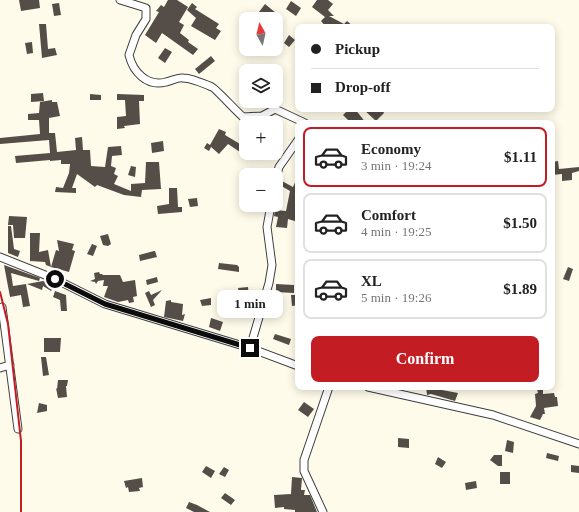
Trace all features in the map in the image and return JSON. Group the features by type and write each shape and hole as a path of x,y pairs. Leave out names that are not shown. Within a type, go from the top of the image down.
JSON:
{"street":[{"path":"120,0 146,8 146,19 136,35 129,55 134,68 145,80 155,84 182,78 194,79 201,84 214,87 243,117 262,116 275,109 299,120"},
{"path":"280,168 295,144"},
{"path":"250,348 269,283 272,266 267,227 270,212"},
{"path":"0,257 48,276 105,304 250,348 295,365"},
{"path":"2,307 18,429"},
{"path":"0,368 10,365"},
{"path":"324,512 304,471 304,460 328,390"},
{"path":"381,390 493,415 579,444"}],"building":[{"path":"19,0 39,0 40,8 21,11"},
{"path":"168,0 177,0 188,7 179,22 184,25 180,33 189,40 188,42 198,49 193,55 162,33 156,43 145,35 159,12 156,11 161,5 164,7"},
{"path":"317,0 328,0 333,4 328,10 334,16 329,16 344,24 324,24 321,21 325,17 312,7"},
{"path":"291,1 301,8 296,16 286,9"},
{"path":"59,3 61,15 54,16 52,4"},
{"path":"192,3 197,7 195,9 219,24 216,28 221,31 215,40 191,26 196,18 187,10"},
{"path":"265,4 275,12 259,12"},
{"path":"39,24 46,24 48,49 55,48 57,55 42,58"},
{"path":"289,35 295,40 289,47 284,43"},
{"path":"32,42 33,53 27,54 25,43"},
{"path":"165,48 172,52 165,63 158,58"},
{"path":"211,56 215,61 199,74 195,69"},
{"path":"43,93 44,101 31,102 31,94"},
{"path":"90,94 101,95 101,100 90,100"},
{"path":"117,94 144,95 144,101 139,101 140,124 124,126 125,128 117,129 117,117 126,116 125,100 117,100"},
{"path":"52,100 52,102 57,102 60,116 49,118 49,133 55,133 57,152 76,150 75,138 82,137 83,150 90,150 91,166 105,167 108,147 121,146 122,155 112,156 111,166 116,168 114,174 118,176 114,184 131,191 131,184 145,183 146,162 159,162 161,189 142,190 141,197 124,195 97,185 95,187 77,174 72,188 76,188 76,193 55,192 56,187 63,188 69,173 70,164 61,164 61,160 16,163 15,156 50,153 49,140 0,144 0,138 40,134 39,120 28,120 28,114 39,113 40,102"},
{"path":"346,112 357,112 364,120 348,120 343,115"},
{"path":"366,112 384,112 377,120 375,120"},
{"path":"219,129 226,132 225,135 239,143 239,151 228,144 219,154 211,147 209,151 204,148 207,143 210,145"},
{"path":"163,141 164,151 152,153 151,143"},
{"path":"558,161 559,169 579,167 579,171 572,173 572,180 562,181 562,174 555,175 555,162"},
{"path":"131,166 136,167 135,177 128,175"},
{"path":"283,182 293,187 295,183 295,221 288,219 287,228 276,227 278,217 274,216 275,212 286,211 290,191 283,187"},
{"path":"169,188 177,188 178,207 182,207 182,212 158,214 157,206 169,204"},
{"path":"197,198 198,206 190,207 188,199"},
{"path":"9,216 27,217 25,238 14,238 13,225 8,225"},
{"path":"8,226 11,226 14,249 20,251 18,257 8,253"},
{"path":"30,233 40,233 39,252 48,250 51,267 46,265 45,262 30,261"},
{"path":"108,234 111,244 108,246 103,245 100,236"},
{"path":"57,240 74,244 72,250 75,251 69,272 51,267 56,250 59,251"},
{"path":"92,244 97,246 93,256 87,254"},
{"path":"155,251 157,257 140,261 139,255"},
{"path":"219,263 237,265 239,267 239,272 218,269"},
{"path":"4,265 40,278 39,281 11,273 13,286 26,284 30,306 23,307 21,295 10,297"},
{"path":"568,267 573,269 569,281 563,279"},
{"path":"99,272 100,274 103,274 102,275 120,275 123,282 135,280 137,296 133,297 134,302 129,303 128,300 118,302 104,297 108,286 103,286 104,280 98,281 96,284 95,282 90,281 95,279 94,273"},
{"path":"157,277 158,282 147,285 146,280"},
{"path":"43,281 54,285 51,291 43,286 42,290 27,284"},
{"path":"276,284 294,285 294,293 276,292"},
{"path":"248,287 250,306 238,306 237,298 240,298 238,288"},
{"path":"162,290 153,300 155,305 151,307 145,293 149,291 151,295"},
{"path":"55,291 66,295 67,311 61,311 60,300 53,297"},
{"path":"291,295 295,295 295,306 292,306"},
{"path":"211,298 211,305 202,306 200,300"},
{"path":"171,300 171,302 183,304 182,315 185,314 183,321 164,317 166,301"},
{"path":"211,318 223,322 220,331 209,327"},
{"path":"275,334 291,339 289,345 273,339"},
{"path":"44,338 61,338 60,352 44,352"},
{"path":"41,357 46,357 49,375 43,376"},
{"path":"58,380 68,380 66,386 67,397 58,398 56,388 57,389"},
{"path":"426,390 442,390 458,393 455,401 431,394 427,395"},
{"path":"537,390 543,390 543,394 554,393 555,397 557,397 558,406 544,408 545,414 543,414 540,420 530,417 536,406 535,394 538,393"},
{"path":"304,402 314,409 308,417 298,410"},
{"path":"39,403 47,405 47,411 37,413"},
{"path":"398,438 409,439 409,448 398,447"},
{"path":"507,440 514,442 513,453 505,451"},
{"path":"547,453 559,456 558,461 546,458"},
{"path":"494,455 502,455 502,466 498,466 490,460"},
{"path":"438,457 446,462 442,468 435,464"},
{"path":"571,465 579,466 579,473 571,472"},
{"path":"206,466 215,471 211,478 202,472"},
{"path":"224,467 229,470 225,477 219,474"},
{"path":"500,472 510,472 510,484 500,484"},
{"path":"292,477 302,478 301,490 305,490 304,495 310,495 317,512 295,512 295,510 284,509 284,507 275,508 274,495 291,494"},
{"path":"142,478 143,487 139,488 140,491 129,492 124,481"},
{"path":"476,481 477,488 466,490 465,483"},
{"path":"225,493 235,500 231,505 221,498"},
{"path":"189,502 210,512 194,512 186,508"}],"railway":[{"path":"0,292 8,324 21,441 21,512"}],"route":[{"path":"55,279 105,304 250,348"}]}
